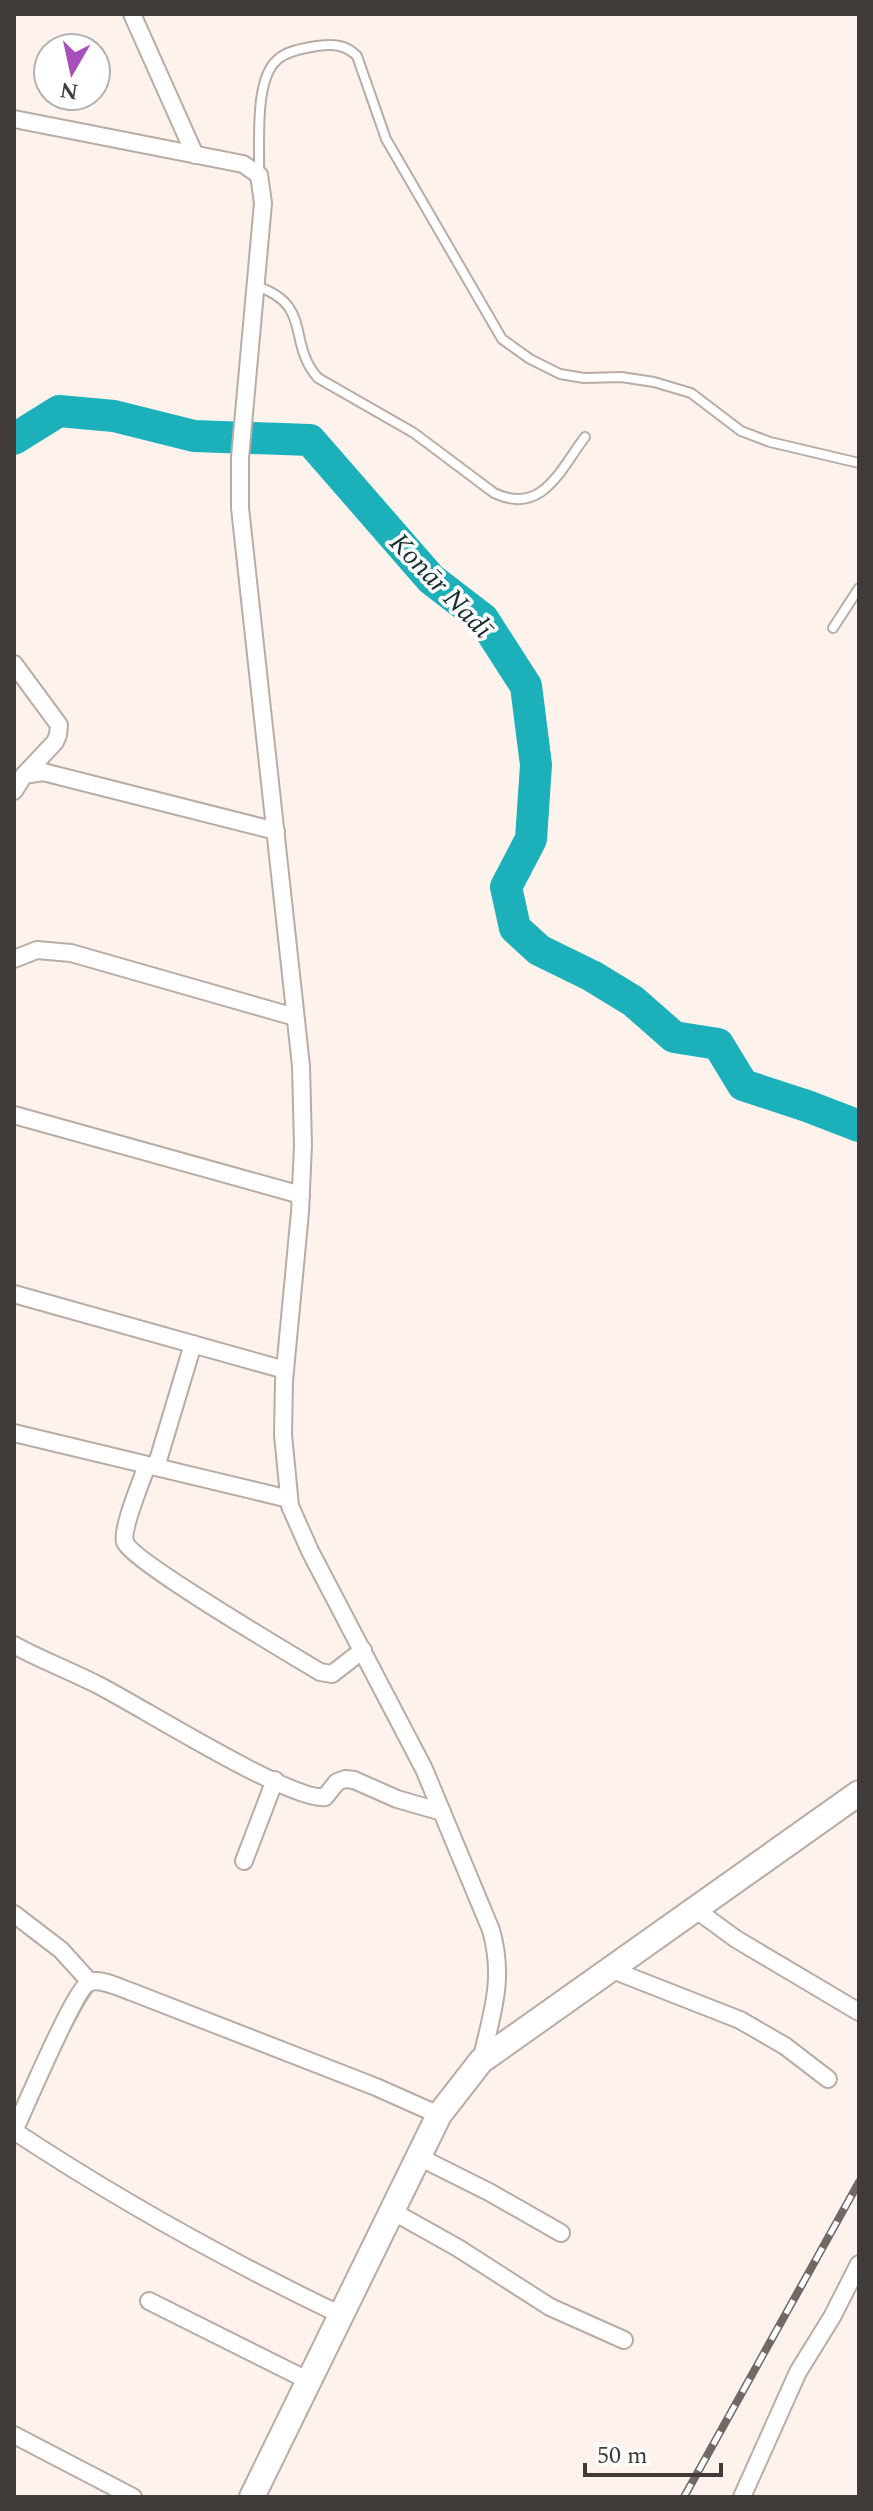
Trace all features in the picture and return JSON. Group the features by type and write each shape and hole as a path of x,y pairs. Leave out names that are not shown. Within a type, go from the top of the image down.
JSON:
{"main road":[{"path":"252,2497 439,2115 481,2061 859,1793"}],"street":[{"path":"132,14 195,155"},
{"path":"14,119 243,164 259,175 263,203 240,458 240,508 301,1066 301,1195 285,1370 283,1435 289,1499 310,1551 424,1769 491,1930 498,1954 496,1992 481,2061"},
{"path":"14,664 59,725 55,742 24,775 14,791"},
{"path":"24,775 43,772 75,779 276,831"},
{"path":"14,959 37,950 71,953 295,1017"},
{"path":"14,1115 301,1195"},
{"path":"14,1294 285,1370"},
{"path":"193,1344 152,1466 124,1534 129,1548 181,1586 320,1672 332,1674 363,1650"},
{"path":"14,1433 289,1499"},
{"path":"14,1645 99,1685 241,1765 320,1798 325,1797 337,1782 354,1780 397,1799 442,1812"},
{"path":"244,1861 275,1780"},
{"path":"695,1909 736,1939 859,2012"},
{"path":"14,1914 61,1950 90,1982"},
{"path":"610,1969 740,2020 785,2046 828,2079"},
{"path":"341,2315 257,2275 122,2201 14,2131 65,2019 83,1986 90,1982 104,1982 439,2115"},
{"path":"419,2157 561,2233"},
{"path":"392,2211 458,2248 550,2307 624,2340"},
{"path":"742,2497 794,2381 857,2274"},
{"path":"149,2301 309,2381"},
{"path":"14,2435 133,2497"}],"lane":[{"path":"259,175 266,73 278,57 302,48 332,44 349,47 357,56 386,139 502,339 530,359 560,374 584,378 621,377 667,385 691,393 741,431 770,442 859,463"},
{"path":"256,286 285,300 297,325 304,356 318,378 414,433 507,500 532,498 546,490 585,437"},
{"path":"833,628 859,588"}],"waterway":[{"name":"Konār Nadī","path":"14,439 59,411 114,416 194,436 310,440 431,579 483,619 526,686 536,765 531,839 506,887 515,928 539,950 592,976 633,1001 674,1037 718,1044 743,1085 859,1126"}],"railway":[{"path":"684,2497 859,2182"}]}
